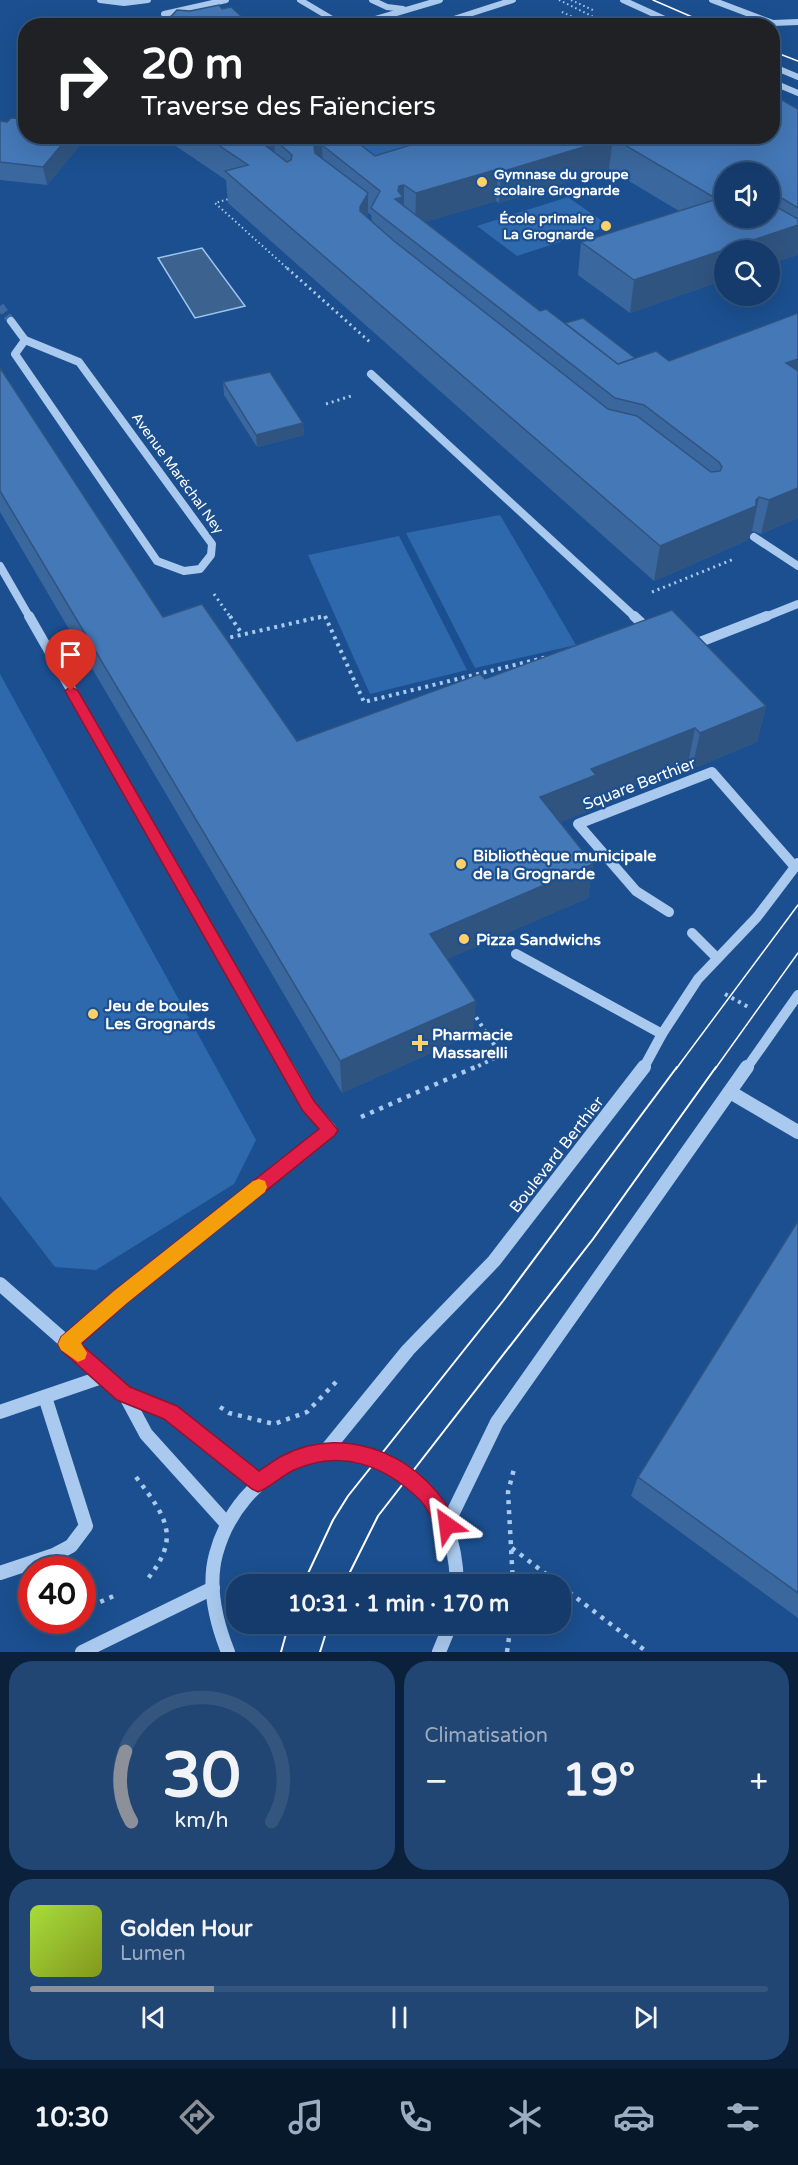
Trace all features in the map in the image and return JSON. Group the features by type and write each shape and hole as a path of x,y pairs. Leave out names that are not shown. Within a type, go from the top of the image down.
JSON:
{"street":[{"path":"100,0 113,4 131,4 148,0"},
{"path":"164,14 226,0"},
{"path":"300,0 330,18"},
{"path":"372,0 387,6 409,9"},
{"path":"379,18 440,0"},
{"path":"457,18 513,0"},
{"path":"622,0 662,18"},
{"path":"712,0 760,18"},
{"path":"780,23 798,22"},
{"path":"780,69 798,77"},
{"path":"780,85 798,93"},
{"path":"11,321 25,340 15,354 157,561 171,570 187,572 196,569"},
{"name":"Avenue Maréchal Ney","path":"25,340 79,362 212,544 212,557 204,566 196,569"},
{"path":"371,374 651,631 661,634"},
{"path":"754,537 798,566"},
{"path":"0,566 309,1106 330,1130 120,1297 67,1344"},
{"path":"681,638 700,642 798,604"},
{"name":"Square Berthier","path":"669,912 636,891 578,824 712,772 796,865"},
{"name":"Boulevard Berthier","path":"324,1453 408,1350 494,1261 643,1069 662,1034 698,979 757,917 796,865"},
{"path":"692,933 717,958"},
{"path":"516,954 662,1034"},
{"path":"447,1525 497,1422 798,995"},
{"path":"730,1092 798,1132"},
{"path":"0,1284 124,1394 146,1434 227,1524"},
{"path":"0,1413 105,1376"},
{"path":"124,1394 170,1413 258,1483"},
{"path":"0,1573 63,1550 71,1545 86,1526 45,1397"},
{"path":"228,1652 214,1613 213,1588 216,1555 227,1524 242,1501 258,1483 289,1462 324,1453 351,1452 378,1459 408,1475 430,1497 447,1525 457,1564 457,1574"},
{"path":"82,1652 213,1588"},
{"path":"442,1650 447,1634"}],"path":[{"path":"559,0 596,18"},
{"path":"560,11 575,18"},
{"path":"234,198 215,203 378,349"},
{"path":"650,593 767,546"},
{"path":"196,569 242,634"},
{"path":"229,648 223,638 325,616 364,702 549,656"},
{"path":"698,979 778,1023"},
{"path":"330,1130 427,1090 501,1055 471,1009"},
{"path":"214,1404 229,1413 274,1424 307,1412 339,1379"},
{"path":"513,1574 508,1492 516,1459"},
{"path":"135,1587 146,1582 165,1556 168,1534 160,1509 136,1477"},
{"path":"512,1547 546,1574"},
{"path":"96,1604 125,1592"},
{"path":"571,1593 647,1652"},
{"path":"507,1652 509,1634"}],"shaded area":[{"path":"359,144 486,144 400,174"},
{"path":"568,197 609,226 517,256 477,226"},
{"path":"202,248 245,306 195,318 158,258"},
{"path":"500,515 576,645 475,668 406,533"},
{"path":"399,536 467,670 370,694 308,555"},
{"name":"Jeu de boules Les Grognards","path":"0,674 256,1140 234,1184 96,1270 55,1267 0,1196"}],"building":[{"path":"219,5 222,9 231,7 243,18 170,18 177,10 190,11"},
{"path":"780,99 798,109 798,208 780,197 780,162 714,162 714,197 623,144 780,144"},
{"path":"11,118 18,118 18,144 62,144 43,167 0,162 0,121 7,122"},
{"path":"217,144 265,144 287,162 291,160 292,155 280,144 359,144 375,156 414,144 593,144 501,172 498,169 416,193 404,185 399,186 398,191 403,197 395,199 540,311 546,309 618,364 656,351 669,361 798,313 798,359 786,363 798,371 798,488 769,500 759,497 756,500 756,506 660,546 225,171 248,165","holes":["322,145 380,191 371,208 615,398 644,405 719,462 722,467 720,471 711,472 637,416 608,409 394,241 360,211 368,193 315,153 314,146"]},
{"path":"714,200 714,228 780,228 780,209 798,219 798,225 753,240 714,240 714,253 634,280 581,242"},
{"path":"583,318 635,358 618,364 565,323"},
{"path":"0,368 163,617 202,604 297,741 480,674 485,679 672,610 766,706 700,733 695,728 591,769 596,775 540,797 593,864 430,934 476,1001 340,1061 0,491"},
{"path":"270,372 303,423 256,435 223,382"},
{"path":"798,1221 798,1593 638,1477"}],"tunnel":[{"path":"0,306 11,321"}],"tram line":[{"path":"653,0 695,18"},
{"path":"780,54 798,61"},
{"path":"676,1069 798,905"},
{"path":"715,1069 798,953"},
{"path":"308,1574 333,1520 348,1496 503,1301 677,1067"},
{"path":"349,1574 378,1516 593,1239 716,1067"},
{"path":"281,1652 286,1634"},
{"path":"320,1652 326,1634"}],"slow traffic":[{"path":"78,1353 67,1344 120,1297 259,1187"}],"place":[{"name":"Gymnase du groupe scolaire Grognarde","path":"482,182"},
{"name":"École primaire La Grognarde","path":"606,226"},
{"name":"Bibliothèque municipale de la Grognarde","path":"461,864"},
{"name":"Pizza Sandwichs","path":"464,939"},
{"name":"Jeu de boules Les Grognards","path":"93,1014"},
{"name":"Pharmacie Massarelli","path":"420,1043"}],"route":[{"path":"71,691 309,1106 330,1130 120,1297 67,1344 124,1394 170,1413 258,1483 289,1462 324,1453 351,1452 378,1459 408,1475 430,1497 447,1525"}]}
